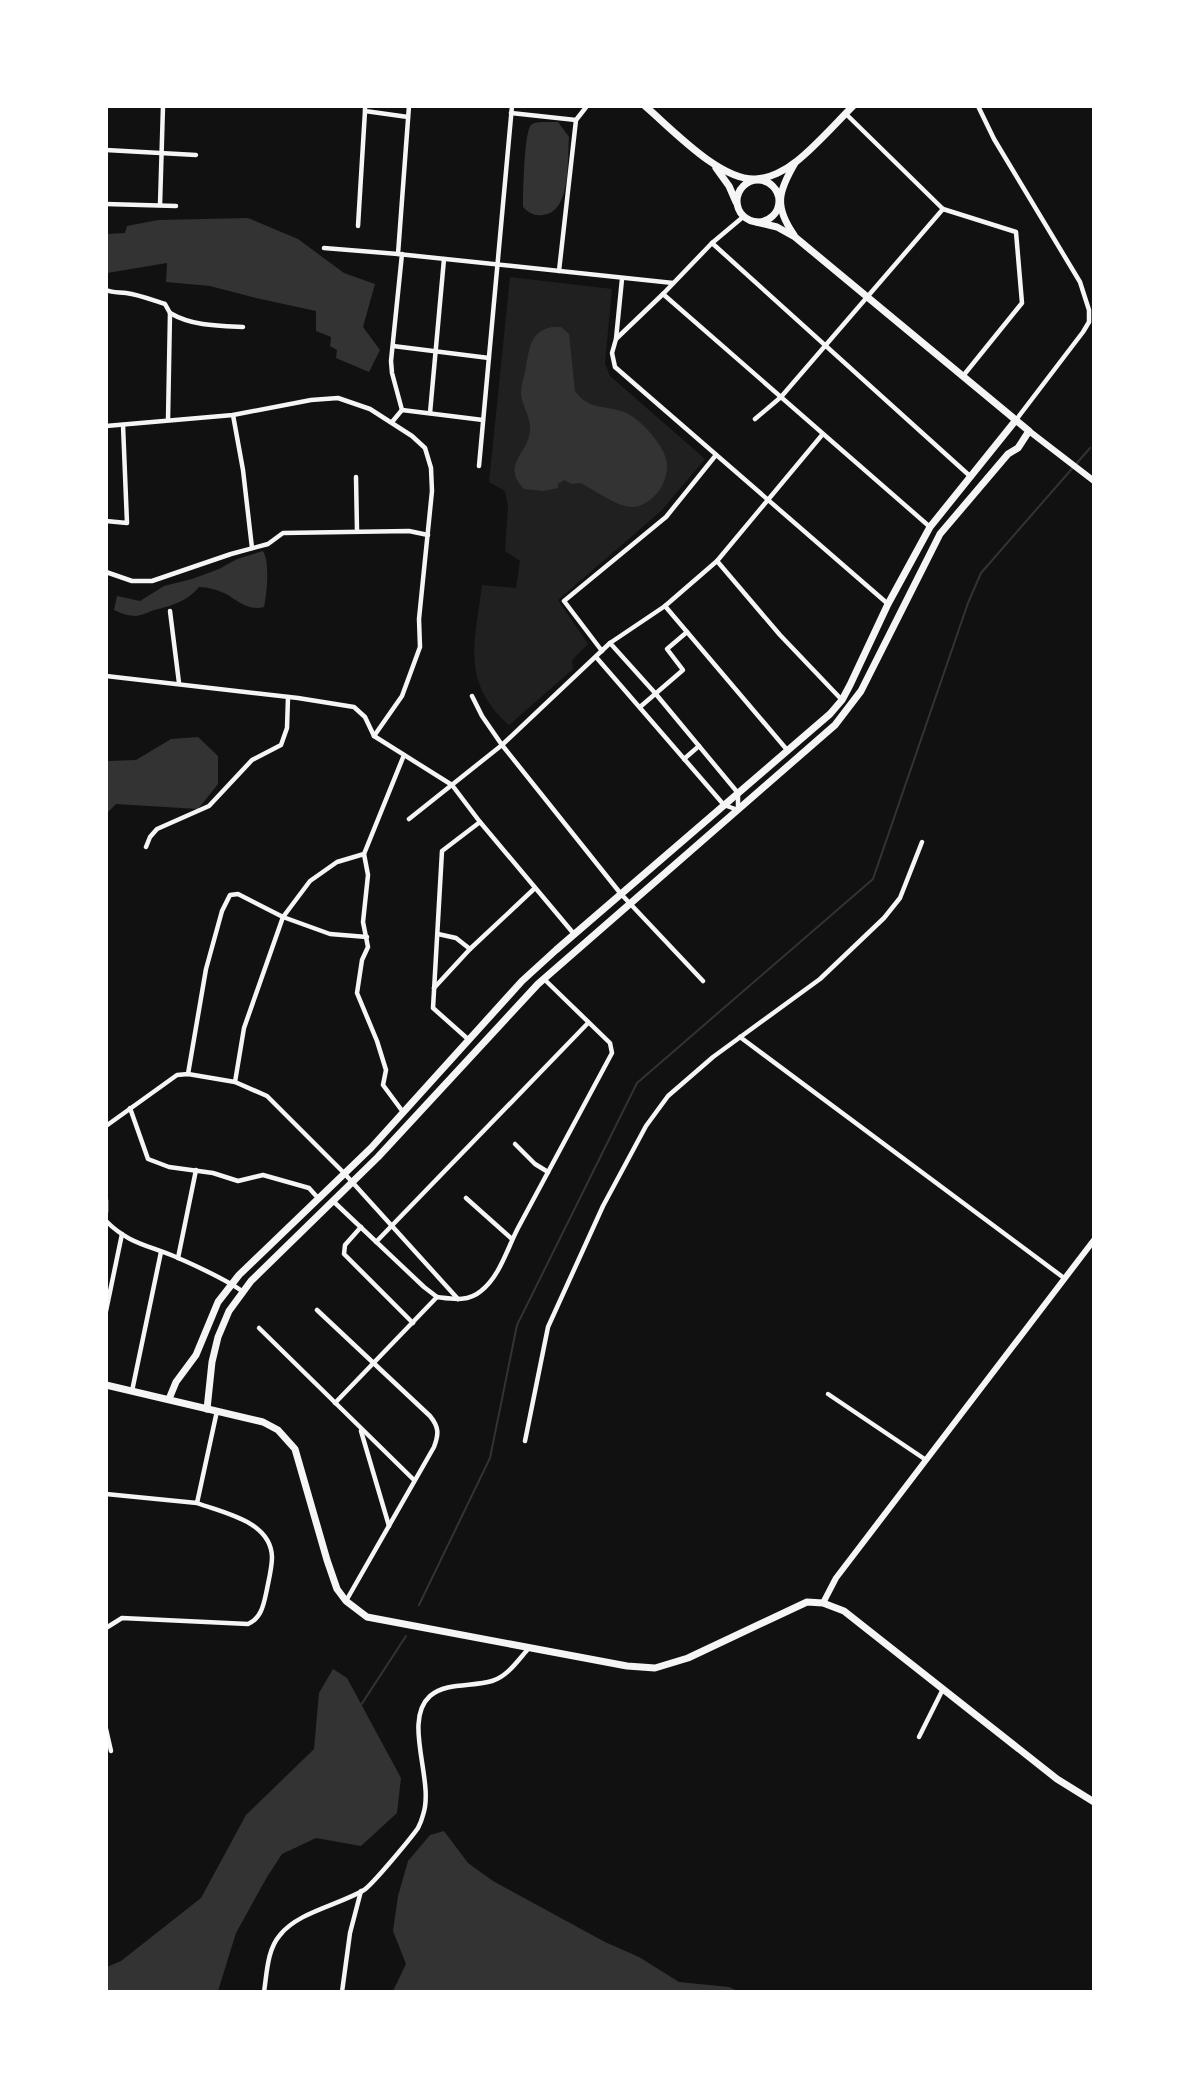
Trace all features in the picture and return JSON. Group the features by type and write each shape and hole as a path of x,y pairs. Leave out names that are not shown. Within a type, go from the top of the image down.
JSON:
{"main road":[{"path":"207,1409 212,1362 219,1337 229,1311 242,1291 378,1157 543,979 835,725 861,691 940,534 1008,454 1018,448 1029,431 795,237 777,227 743,217 729,186 714,165 645,106"},
{"path":"736,204 743,185 775,174 796,162 853,106"},
{"path":"756,222 770,219 775,214 784,182 796,162"},
{"path":"714,165 736,176 769,183 778,194 784,220 795,237"},
{"path":"170,1400 176,1382 196,1355 218,1302 239,1275 370,1148 522,981 830,714 842,700 888,604 930,526 1016,420"},
{"path":"908,567 920,573"},
{"path":"556,950 566,959"},
{"path":"106,1385 263,1422 278,1430 295,1449 337,1589 346,1601 367,1617 627,1666 655,1668 687,1658 807,1602 823,1603 844,1611 1057,1779 1094,1802"}],"street":[{"path":"160,205 163,106"},
{"path":"402,410 392,373 409,106"},
{"path":"479,466 512,106"},
{"path":"559,272 576,120 587,106"},
{"path":"978,106 994,140 1080,282 1089,309 1089,322 1083,332 1016,420"},
{"path":"358,226 365,109 408,117"},
{"path":"511,113 576,120"},
{"path":"846,114 943,209 1016,232 1022,303 963,376"},
{"path":"106,150 196,155"},
{"path":"106,204 176,206"},
{"path":"755,419 781,397 943,209"},
{"path":"616,339 712,243 743,217"},
{"path":"712,243 971,477"},
{"path":"324,248 400,254 673,284"},
{"path":"430,413 444,259"},
{"path":"622,279 616,339 612,353 615,367 888,604"},
{"path":"106,290 144,297 165,304 170,313 168,420"},
{"path":"663,294 822,435 930,526"},
{"path":"170,313 182,320 194,323 243,327"},
{"path":"393,346 489,358"},
{"path":"106,426 233,415 311,400 338,398 370,409 412,436 425,448 431,468 432,491 419,619 420,647 402,696 374,736"},
{"path":"402,410 483,420"},
{"path":"392,422 402,410"},
{"path":"233,415 243,470 252,548"},
{"path":"106,521 127,523 123,425"},
{"path":"1029,431 1092,480"},
{"path":"409,819 502,745 610,643 665,606 717,561 822,435"},
{"path":"602,651 564,601 666,518 716,455"},
{"path":"356,477 357,530"},
{"path":"106,572 132,581 152,581 268,544 283,533 357,530 409,531 429,535"},
{"path":"717,561 780,635 842,700"},
{"path":"665,606 788,751"},
{"path":"170,612 179,683"},
{"path":"640,707 683,670 667,649 687,632"},
{"path":"596,657 724,805 738,810 738,793 610,643"},
{"path":"106,676 288,696 354,707 365,717 374,736 452,785 574,934"},
{"path":"146,847 150,837 157,829 209,806 252,760 281,745 287,728 288,696"},
{"path":"472,696 482,716 502,745 621,894 703,981"},
{"path":"684,759 699,746"},
{"path":"403,1112 383,1085 386,1070 357,993 362,960 368,947 363,922 368,875 363,854 404,755"},
{"path":"468,1040 433,1008 442,851 480,822"},
{"path":"525,1441 548,1327 612,1189 646,1126 668,1096 713,1057 820,979 884,918 900,898 922,842"},
{"path":"235,1082 244,1028 284,917 310,881 337,862 363,854"},
{"path":"435,988 470,949 535,888"},
{"path":"188,1074 206,969 228,897 238,894 284,917 330,934 367,937"},
{"path":"438,934 456,938 470,949"},
{"path":"333,1201 437,1297 471,1298 482,1291 495,1275 612,1053 610,1043 543,979"},
{"path":"376,1242 588,1023"},
{"path":"740,1037 1064,1278"},
{"path":"106,1126 177,1075 188,1074 235,1082 267,1096 353,1182 459,1299"},
{"path":"130,1108 148,1159 169,1167 213,1173 238,1181 263,1175 309,1188 318,1198"},
{"path":"516,1144 535,1164 548,1172"},
{"path":"178,1258 196,1170"},
{"path":"466,1198 512,1239"},
{"path":"106,1200 106,1212"},
{"path":"106,1221 144,1247 178,1258 242,1291"},
{"path":"361,1227 345,1245 344,1254 413,1323"},
{"path":"106,1311 122,1234"},
{"path":"823,1603 836,1578 1094,1240"},
{"path":"132,1391 161,1252"},
{"path":"335,1403 437,1297"},
{"path":"317,1310 430,1416 438,1431 437,1438 346,1601"},
{"path":"259,1328 414,1480"},
{"path":"828,1394 926,1460"},
{"path":"197,1503 217,1411"},
{"path":"361,1429 389,1526"},
{"path":"106,1494 197,1503 254,1526 268,1540 272,1555 265,1598 259,1617 248,1624 122,1618 106,1628"},
{"path":"264,1992 272,1948 280,1934 316,1911 366,1889 419,1827 427,1796 418,1722 423,1706 431,1695 442,1689 492,1681 504,1675 529,1648"},
{"path":"919,1737 943,1689"},
{"path":"106,1729 111,1751"},
{"path":"342,1992 350,1933 361,1891"}],"shaded area":[{"path":"558,122 569,137 566,183 559,204 552,212 537,215 523,207 525,151 529,130 531,125 536,123"},
{"path":"248,218 298,239 344,273 375,284 363,327 380,350 369,372 336,358 337,350 330,346 331,337 316,331 316,311 210,286 166,282 167,263 107,273 107,234 125,233 127,226 158,220"},
{"path":"510,277 612,289 605,363 610,376 705,459 661,511 558,600 588,644 572,660 573,669 509,725 493,709 483,693 474,660 482,585 516,588 520,561 505,551 508,506 505,491 489,482"},
{"path":"561,327 569,334 575,391 580,397 591,404 630,415 651,433 662,449 667,463 665,478 658,492 642,505 625,506 580,483 572,484 564,480 558,484 558,488 543,491 524,489 517,480 515,466 530,430 521,394 529,353 535,337 545,329"},
{"path":"263,551 267,570 264,607 249,607 221,592 199,587 179,602 141,615 130,615 114,610 117,596 140,601 164,586 192,579 219,569 237,559"},
{"path":"198,737 218,756 218,784 198,809 116,804 107,813 107,761 136,760 171,739"},
{"path":"333,1669 347,1678 401,1778 397,1813 361,1846 316,1838 282,1854 236,1933 218,1991 107,1991 107,1967 121,1961 201,1898 246,1815 314,1749 319,1693"},
{"path":"444,1831 468,1863 493,1881 605,1942 639,1957 679,1982 729,1987 738,1991 393,1991 406,1964 393,1931 398,1896 408,1861 430,1835"}],"waterway":[{"path":"419,1605 490,1458 517,1325 637,1083 873,879 968,603 981,573 1090,448"},
{"path":"361,1705 406,1636"}]}
